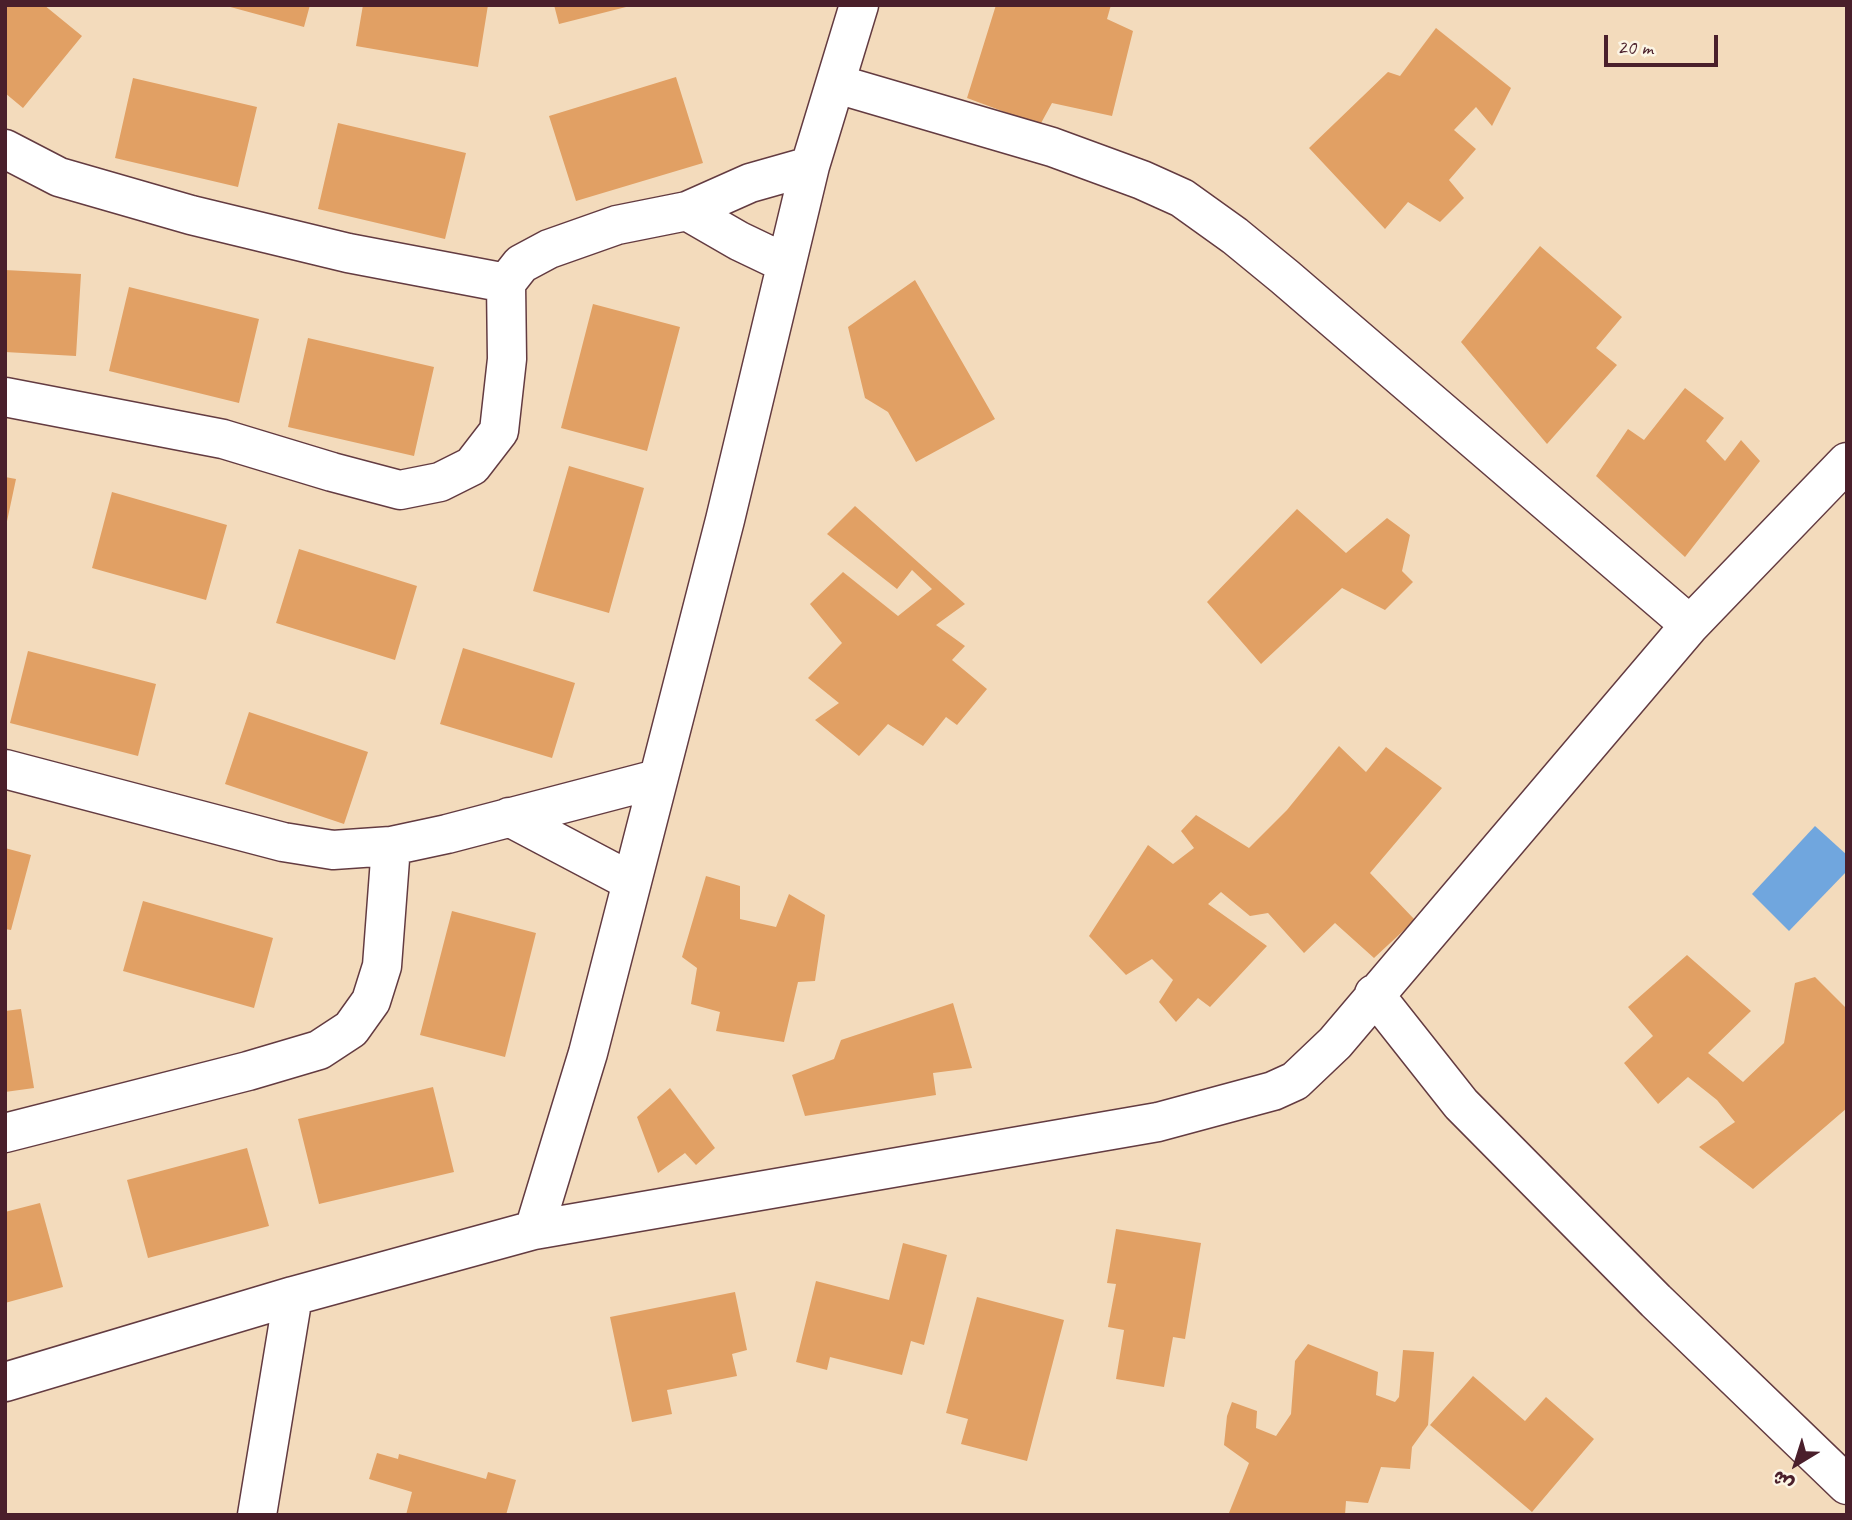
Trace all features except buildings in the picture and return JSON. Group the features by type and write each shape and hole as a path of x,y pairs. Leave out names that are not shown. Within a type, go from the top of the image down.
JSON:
{"street":[{"path":"534,1230 588,1053 725,520 810,166 859,5"},
{"path":"836,84 1052,147 1142,180 1182,198 1235,236 1285,277 1690,625"},
{"path":"5,149 59,177 191,215 348,253 506,283"},
{"path":"5,397 223,439 400,490 440,482 472,466 499,431 508,359 506,283 521,264 549,248 617,225 687,211 750,183 810,166"},
{"path":"687,211 739,241 785,263"},
{"path":"5,1381 293,1296 534,1230 1158,1122 1223,1106 1273,1091 1295,1081 1335,1042 1690,625 1847,462"},
{"path":"5,769 283,842 333,850 391,846 447,834 657,779"},
{"path":"509,817 632,882"},
{"path":"5,1133 319,1050 351,1029 371,1001 382,966 391,846"},
{"path":"1374,994 1461,1104 1656,1301 1847,1485"},
{"path":"257,1515 293,1296"}],"water":[{"path":"1815,826 1847,855 1847,871 1789,931 1752,894"}]}
